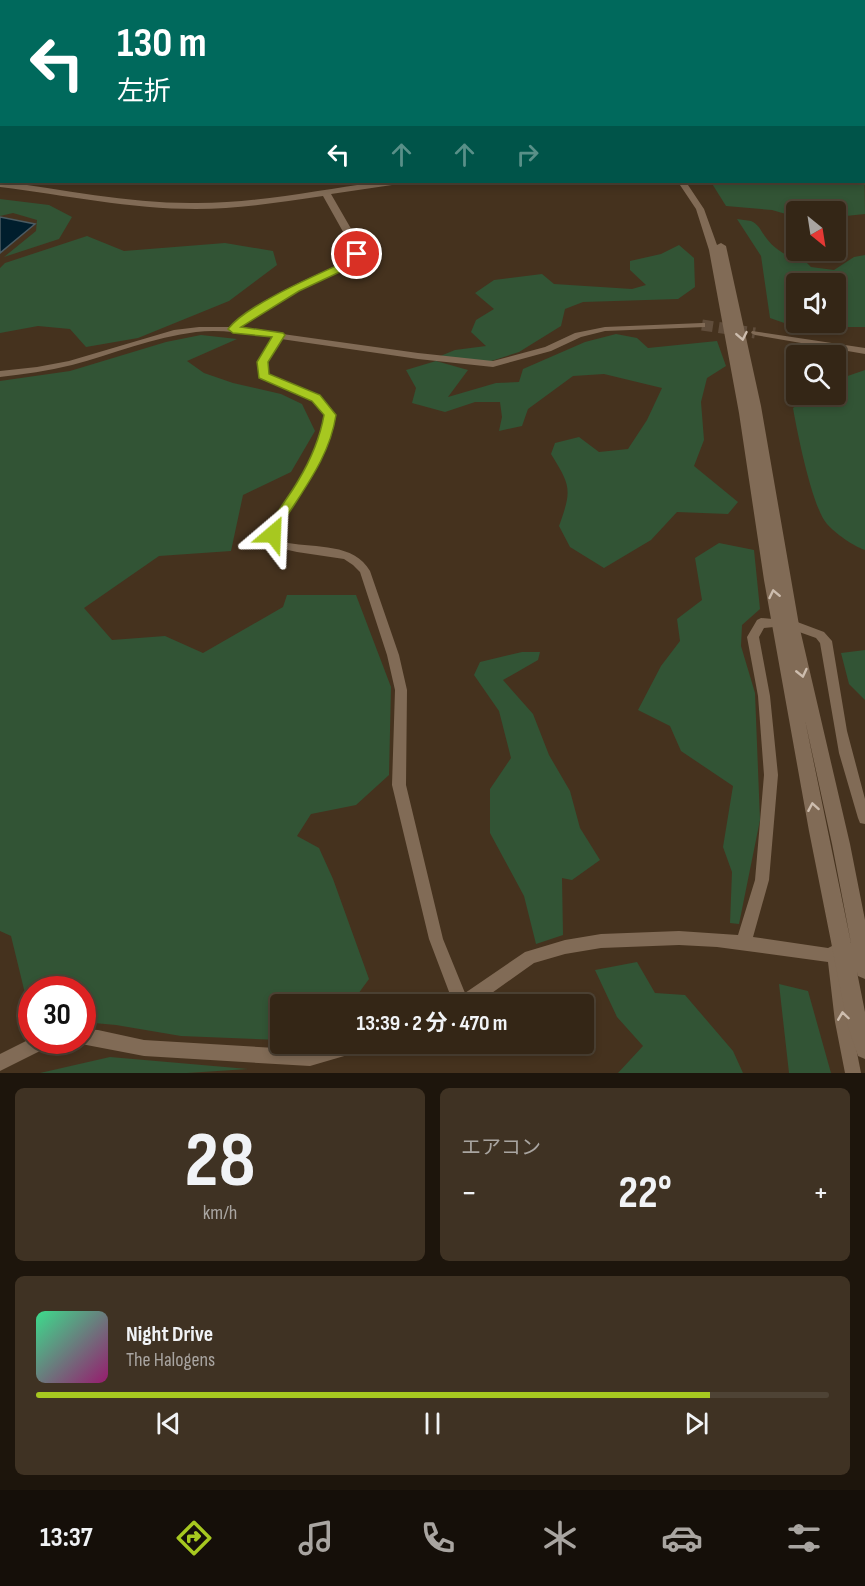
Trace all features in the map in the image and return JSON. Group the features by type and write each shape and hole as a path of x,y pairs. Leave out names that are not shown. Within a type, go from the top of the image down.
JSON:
{"street":[{"path":"0,184 159,204 195,206 249,202 385,183"},
{"path":"683,183 700,209 714,250 786,624 841,844 865,927"},
{"path":"694,183 714,218 727,267 755,405 818,831 843,1022 853,1073"},
{"path":"233,329 239,322 295,289 353,262 357,254 356,246 325,192"},
{"path":"0,374 70,363 177,332 199,329 233,329 418,356 493,364 548,349 578,335 605,329 702,325"},
{"path":"755,333 865,351"},
{"path":"279,335 263,362 263,375 316,398 330,415 327,435 304,483 279,517 273,534 279,544 297,550 348,556 361,565 365,572 393,655 401,690 399,785 436,939 458,994"},
{"path":"744,942 762,880 771,775 764,696 753,637 761,623 786,624 820,635 826,641 844,745 854,788 865,818"},
{"path":"818,831 858,1027 865,1048"},
{"path":"841,844 865,969"},
{"path":"478,994 530,957 565,947 600,941 679,938 744,942 777,949 865,960"},
{"path":"96,1038 144,1048 310,1058 324,1054"},
{"path":"0,1063 18,1054"}],"green space":[{"path":"712,183 865,183 865,214 846,216 846,201 786,201 786,214 772,210 726,206"},
{"path":"0,199 49,205 72,217 59,239 4,257 36,231 37,220 13,213 0,216"},
{"path":"737,219 754,223 775,247 786,254 786,261 805,261 811,267 834,270 854,257 865,255 865,327 846,327 846,273 786,273 786,324 770,318 761,256"},
{"path":"87,236 124,251 225,243 273,251 277,265 229,301 138,338 86,347 70,329 38,326 0,333 0,268 5,263"},
{"path":"679,245 694,258 695,287 678,299 583,302 565,309 561,326 519,352 485,363 438,357 455,350 486,346 471,332 476,320 494,309 475,293 494,280 542,274 554,284 632,289 646,285 630,270 630,261 661,254"},
{"path":"616,334 637,338 648,348 717,341 726,366 707,378 701,402 704,440 694,466 738,502 728,514 677,512 651,540 604,568 570,547 559,526 566,504 567,488 563,474 551,454 555,443 579,437 599,452 628,449 647,420 662,388 604,374 573,376 528,409 522,426 499,431 502,417 500,402 475,402 445,412 412,403 416,388 406,370 436,361 468,370 448,397 496,383 519,382 523,369 585,342"},
{"path":"201,335 237,339 187,361 204,373 233,383 281,394 302,404 315,431 291,472 243,495 231,551 159,556 84,608 112,640 165,636 203,653 283,607 287,595 356,595 391,687 389,775 356,805 311,814 297,836 319,848 333,879 369,979 358,994 270,994 270,1040 181,1036 96,1023 96,976 21,976 11,936 0,931 0,381 70,371 166,342"},
{"path":"865,370 865,550 839,535 821,515 806,468 793,408 797,405 846,405 846,377"},
{"path":"719,543 754,550 760,609 742,625 741,646 755,693 760,820 739,924 730,923 732,872 723,847 733,786 681,751 670,726 638,710 661,666 680,641 677,619 702,600 695,558"},
{"path":"865,650 865,700 849,684 841,653"},
{"path":"522,652 540,652 538,660 503,680 533,714 549,755 570,791 580,828 600,860 572,880 562,878 563,935 536,944 524,896 490,833 490,789 511,758 499,711 474,675 480,662"},
{"path":"637,962 655,993 685,995 733,1051 743,1073 618,1073 643,1046 617,1017 595,970"},
{"path":"779,984 808,991 831,1073 789,1073"},
{"path":"110,1057 248,1069 187,1073 40,1073"}],"water":[{"path":"0,217 35,224 0,253"}],"tunnel":[{"path":"702,325 755,333"}],"route":[{"path":"273,534 279,517 304,483 327,435 330,415 316,398 263,375 263,362 279,335 233,329 239,322 295,289 353,262 357,254"}]}
